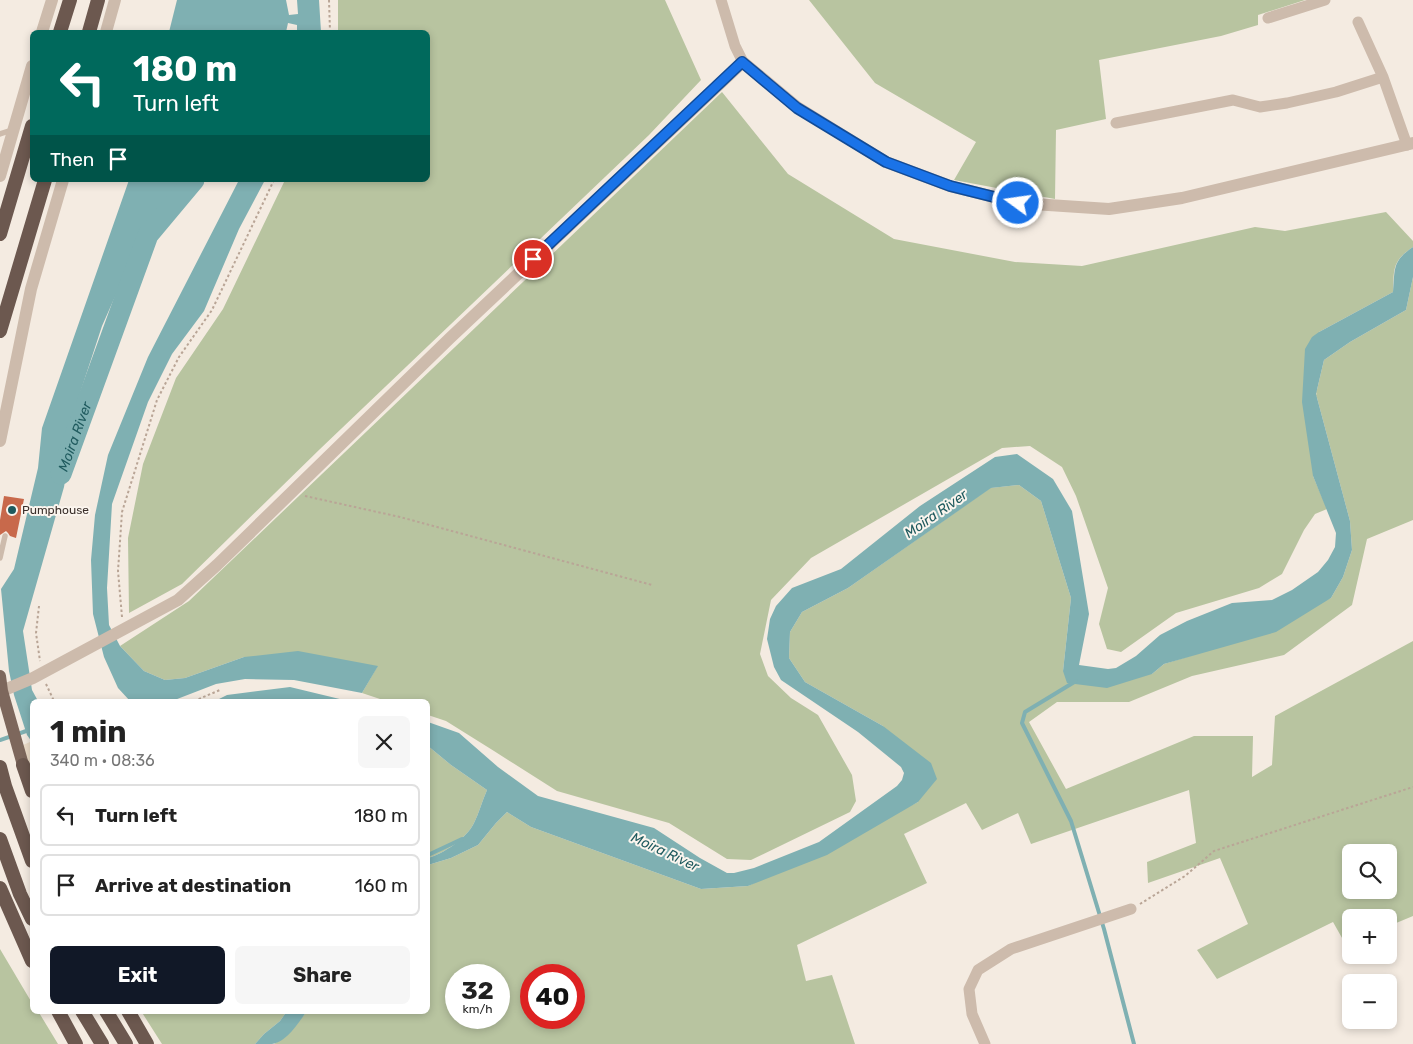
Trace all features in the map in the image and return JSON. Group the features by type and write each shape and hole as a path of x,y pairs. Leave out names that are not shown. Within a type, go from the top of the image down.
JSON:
{"highway":[{"path":"61,30 70,0"},
{"path":"89,30 98,0"},
{"path":"0,234 30,133"},
{"path":"0,331 44,182"},
{"path":"24,764 30,784"},
{"path":"0,767 30,855"},
{"path":"0,839 20,894 30,915"},
{"path":"0,888 30,956"},
{"path":"60,1014 76,1044"},
{"path":"84,1014 102,1044"},
{"path":"108,1014 126,1044"},
{"path":"130,1014 147,1044"}],"main road":[{"path":"0,676 7,690 13,728 24,764"}],"street":[{"path":"43,30 52,0"},
{"path":"107,30 115,0"},
{"path":"721,0 742,62 797,108 886,162 950,186 1018,203 1110,209 1182,198 1410,144 1358,22"},
{"path":"1268,18 1324,0"},
{"path":"7,690 37,676 178,600 291,494 450,338 742,62"},
{"path":"0,176 30,73"},
{"path":"1116,123 1233,100 1260,107 1287,103 1336,92 1383,77"},
{"path":"0,441 31,290 62,182"},
{"path":"985,1044 972,1014 969,989 978,970 1011,949 1131,909"}],"lane":[{"path":"0,134 14,129"},
{"path":"0,558 5,536"}],"path":[{"path":"329,0 330,30"},
{"path":"123,629 118,571 122,512 157,400 178,357 212,310 273,182"},
{"path":"291,494 400,517 652,585"},
{"path":"39,606 36,633 37,676 53,699"},
{"path":"199,699 220,690"},
{"path":"1131,909 1186,876 1214,851 1413,787"}],"green space":[{"path":"338,0 665,0 701,80 649,135 320,449 182,584 129,613 128,538 143,464 176,378 223,309 284,182 430,182 430,30 338,30"},
{"path":"809,0 1305,0 1258,15 1258,25 1221,36 1099,60 1106,119 1056,130 1055,199 954,180 976,142 875,83"},
{"path":"722,92 788,174 894,239 1015,262 1082,266 1255,227 1285,231 1386,212 1413,241 1413,247 1401,257 1396,266 1393,292 1319,332 1313,476 1327,509 1315,514 1304,530 1282,574 1259,588 1176,613 1121,652 1107,649 1099,624 1108,588 1076,496 1062,467 1030,446 1002,448 811,558 771,600 760,654 768,676 791,698 818,715 852,775 856,801 850,812 751,860 727,859 669,823 557,791 446,721 430,716 430,699 380,699 362,693 377,667 244,657 185,678 165,680 144,671 120,646 189,601"},
{"path":"1413,277 1413,520 1367,539 1352,605 1284,655 1192,676 1129,702 1057,702 1029,722 1066,789 1194,736 1253,736 1252,777 1272,765 1275,716 1413,641 1413,916 1397,923 1397,909 1342,909 1342,938 1333,922 1217,979 1197,950 1248,924 1220,858 1148,883 1147,862 1196,843 1189,790 1031,844 1018,813 982,830 966,803 904,834 927,883 797,945 806,981 832,975 855,1044 274,1044 288,1033 305,1014 430,1014 430,864 451,858 478,845 507,812 531,827 701,889 748,886 918,802 883,726 805,682 789,658 790,632 802,612 848,588 990,488 1019,485 1041,501 1071,598 1063,671 1152,674 1164,664 1193,655 1331,598 1343,577 1352,550 1350,521 1316,394 1324,360 1350,342 1406,310"},
{"path":"430,748 487,790 471,829 460,840 430,857"},
{"path":"0,949 30,1000 30,1014 40,1014 58,1044 0,1044"},
{"path":"143,1014 285,1014 255,1044 162,1044"}],"shaded area":[{"path":"30,742 30,767 28,768 23,745"}],"water":[{"path":"177,0 286,0 289,15 298,14 297,0 319,0 321,30 297,30 297,25 288,23 286,30 170,30"},
{"path":"128,182 188,182 141,238 102,326 81,390 64,487 23,631 32,690 37,699 30,699 30,739 14,695 9,671 1,589 14,569 38,468 42,428"},
{"path":"238,182 264,182 239,229 204,311 172,354 148,402 112,504 107,588 109,625 120,646 144,671 165,680 185,678 244,657 298,651 378,666 362,693 294,680 245,679 216,684 177,699 128,699 118,688 104,657 93,614 91,560 95,515 108,455 148,357"},
{"path":"1413,247 1413,277 1406,310 1350,342 1324,360 1316,394 1350,521 1352,550 1343,577 1331,598 1276,632 1164,664 1152,674 1107,688 1067,683 1063,671 1071,598 1041,501 1019,485 991,488 848,588 802,612 790,632 789,658 805,682 883,726 931,763 937,779 918,802 827,855 748,886 701,889 531,827 507,812 478,845 451,858 430,864 430,857 454,845 471,829 487,790 430,748 430,723 459,733 498,767 538,796 654,828 727,873 754,868 819,842 897,786 902,780 904,773 901,767 858,732 781,680 774,667 767,639 770,619 776,606 792,588 841,569 920,506 995,457 1017,454 1053,479 1072,511 1089,614 1079,665 1108,669 1116,668 1136,656 1160,635 1187,621 1232,603 1272,600 1292,590 1318,572 1328,560 1335,547 1336,533 1313,476 1302,402 1305,349 1312,337 1319,332 1393,292 1396,266 1406,252"},
{"path":"290,687 340,699 219,699 227,695"},
{"path":"285,1014 305,1014 283,1040 272,1044 255,1044 264,1034 280,1021"}],"building":[{"name":"Pumphouse","path":"4,496 24,499 16,538 10,536 6,531 0,535 0,520"}],"waterway":[{"name":"Moira River","path":"61,474 148,235 192,182"},
{"path":"1076,681 1025,712 1022,723 1071,821 1104,929 1134,1044"},
{"path":"0,740 30,730"},
{"path":"430,854 462,839"}],"place":[{"name":"Pumphouse","path":"12,510"}],"route":[{"path":"533,259 742,62 797,108 886,162 950,186 1018,203"}]}
